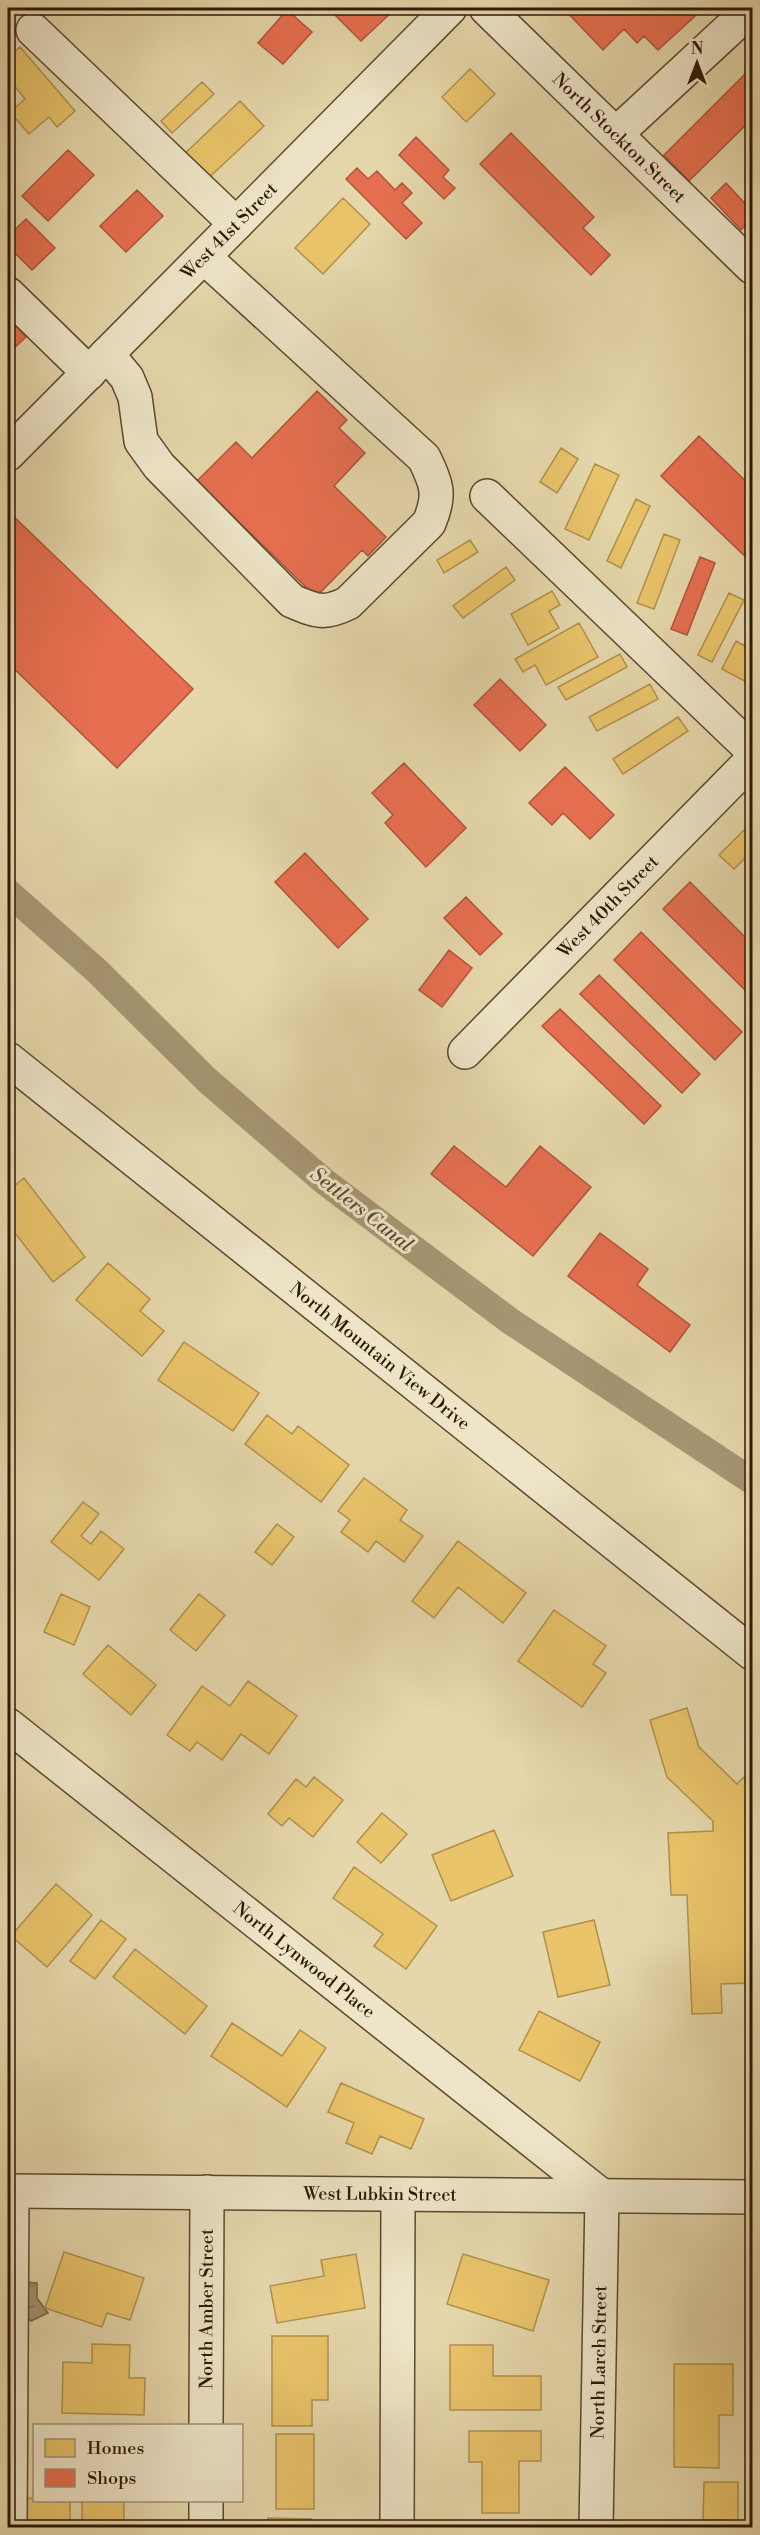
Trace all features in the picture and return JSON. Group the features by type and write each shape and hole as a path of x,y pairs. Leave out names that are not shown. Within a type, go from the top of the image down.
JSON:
{"street":[{"name":"West 41st Street","path":"8,454 450,8"},
{"name":"North Stockton Street","path":"486,8 753,267"},
{"path":"616,134 752,8"},
{"path":"33,30 236,224"},
{"path":"8,294 98,364 127,378 135,397 141,441 159,466 292,601 315,611 332,611 348,603 429,523 436,506 436,483 424,458 204,257"},
{"path":"487,496 753,750"},
{"name":"West 40th Street","path":"465,1052 753,760"},
{"name":"North Mountain View Drive","path":"8,1059 753,1653"},
{"name":"North Lynwood Place","path":"8,1725 602,2196"},
{"path":"10,2191 10,2528"},
{"name":"West Lubkin Street","path":"10,2191 753,2197"},
{"name":"North Amber Street","path":"206,2424 207,2192"},
{"path":"397,2528 398,2195"},
{"name":"North Larch Street","path":"596,2528 602,2196"},
{"path":"206,2502 206,2528"}],"water":[{"path":"22,2282 37,2283 37,2298 48,2313 31,2321 21,2311"}],"building: Homes":[{"path":"20,47 75,111 57,127 49,117 29,134 10,112 25,99 8,78 8,57"},
{"path":"470,69 495,94 466,122 442,97"},
{"path":"202,82 214,94 172,133 161,121"},
{"path":"240,101 264,126 200,186 177,161"},
{"path":"343,198 370,224 323,274 295,248"},
{"path":"561,448 578,459 557,493 540,482"},
{"path":"595,464 619,475 589,540 565,529"},
{"path":"636,499 650,506 621,568 607,561"},
{"path":"664,534 680,540 654,609 637,603"},
{"path":"470,540 478,552 444,573 437,560"},
{"path":"506,567 515,580 463,618 453,606"},
{"path":"552,591 560,605 549,611 559,628 528,645 511,614"},
{"path":"729,593 744,600 712,662 698,655"},
{"path":"579,623 598,657 546,685 535,665 523,672 515,659"},
{"path":"736,641 752,650 752,685 722,669"},
{"path":"620,654 627,667 566,700 558,687"},
{"path":"650,684 658,699 597,731 589,717"},
{"path":"678,717 688,731 623,774 613,759"},
{"path":"752,822 752,851 734,869 719,855"},
{"path":"24,1178 85,1257 53,1282 8,1224 8,1191"},
{"path":"108,1263 150,1299 140,1311 164,1331 142,1356 76,1300"},
{"path":"184,1342 259,1393 233,1431 158,1380"},
{"path":"267,1415 292,1434 298,1426 349,1465 321,1502 245,1444"},
{"path":"364,1478 407,1510 400,1520 423,1536 404,1562 376,1541 368,1552 341,1532 350,1520 338,1511"},
{"path":"83,1502 99,1514 81,1536 91,1544 101,1531 124,1549 99,1580 51,1542"},
{"path":"277,1524 294,1537 272,1565 255,1552"},
{"path":"458,1541 526,1593 503,1623 458,1587 434,1618 412,1601"},
{"path":"61,1594 90,1607 74,1645 44,1632"},
{"path":"199,1594 225,1615 196,1651 170,1630"},
{"path":"554,1610 606,1646 593,1664 606,1673 582,1707 518,1661"},
{"path":"108,1645 156,1685 131,1715 83,1674"},
{"path":"248,1681 297,1716 269,1754 241,1734 222,1760 197,1742 190,1751 167,1735 202,1686 230,1706"},
{"path":"687,1708 699,1747 737,1784 747,1774 752,1780 752,1798 745,1806 752,1983 721,1984 722,2013 692,2014 687,1895 671,1895 668,1833 713,1831 713,1821 667,1777 650,1720"},
{"path":"314,1777 343,1800 313,1837 289,1818 282,1826 268,1814 296,1779 306,1787"},
{"path":"382,1813 407,1834 381,1863 357,1842"},
{"path":"494,1830 513,1876 451,1901 432,1855"},
{"path":"354,1867 437,1926 406,1969 374,1946 383,1934 333,1898"},
{"path":"56,1884 92,1915 47,1967 11,1936"},
{"path":"101,1920 126,1939 95,1979 70,1961"},
{"path":"594,1920 610,1985 558,1997 543,1932"},
{"path":"135,1949 207,2006 185,2034 113,1977"},
{"path":"539,2011 600,2042 580,2081 519,2050"},
{"path":"232,2023 282,2056 300,2030 326,2048 287,2107 211,2056"},
{"path":"341,2083 424,2119 411,2149 380,2136 372,2154 346,2143 354,2123 328,2112"},
{"path":"64,2252 144,2278 130,2320 107,2313 102,2327 45,2308"},
{"path":"356,2254 365,2308 277,2323 270,2286 324,2276 321,2260"},
{"path":"463,2254 549,2280 533,2331 447,2304"},
{"path":"272,2336 328,2336 328,2400 312,2400 312,2426 272,2426"},
{"path":"92,2344 130,2345 129,2378 145,2378 144,2415 62,2413 63,2362 92,2363"},
{"path":"450,2345 493,2345 493,2376 541,2376 541,2410 450,2410"},
{"path":"674,2364 733,2364 733,2415 719,2415 719,2468 674,2467"},
{"path":"469,2431 541,2431 541,2461 519,2461 519,2513 482,2513 482,2462 469,2462"},
{"path":"276,2434 314,2434 314,2509 276,2509"},
{"path":"704,2482 738,2482 738,2527 752,2528 671,2528 671,2522 703,2523"},
{"path":"22,2498 33,2498 33,2502 70,2502 70,2528 22,2528"},
{"path":"82,2502 124,2502 124,2526 82,2526"},
{"path":"268,2518 311,2519 311,2528 267,2528"}],"building: Shops":[{"path":"328,8 396,8 361,41"},
{"path":"563,8 704,8 658,50 644,36 637,43 624,29 603,50"},
{"path":"287,10 312,32 283,64 258,43"},
{"path":"752,67 752,112 749,115 752,119 689,181 664,155"},
{"path":"511,133 594,217 583,228 610,255 591,275 480,164"},
{"path":"416,137 449,170 443,177 455,188 444,199 399,155"},
{"path":"68,150 94,175 48,221 22,196"},
{"path":"357,168 368,179 377,171 395,190 402,183 412,193 402,203 422,223 406,239 346,179"},
{"path":"726,183 752,211 752,219 741,230 711,198"},
{"path":"137,190 163,216 126,252 100,226"},
{"path":"26,219 55,248 32,270 13,251 8,257 8,236"},
{"path":"8,317 26,337 10,352 8,350"},
{"path":"317,391 347,420 339,428 365,453 334,486 386,537 368,556 362,550 316,597 197,481 236,442 252,458"},
{"path":"699,436 752,487 752,563 661,476"},
{"path":"8,511 193,689 117,768 8,663"},
{"path":"700,557 715,563 687,635 671,629"},
{"path":"500,679 546,725 520,751 474,705"},
{"path":"404,763 466,828 426,867 385,823 393,815 372,793"},
{"path":"565,767 614,815 590,839 563,813 552,825 529,803"},
{"path":"305,853 368,919 338,948 275,882"},
{"path":"690,882 752,944 752,997 663,909"},
{"path":"466,897 502,934 480,955 444,918"},
{"path":"641,932 742,1032 715,1060 614,960"},
{"path":"449,950 472,968 442,1007 419,990"},
{"path":"599,975 700,1074 682,1093 580,994"},
{"path":"560,1009 661,1106 644,1124 542,1026"},
{"path":"454,1146 506,1187 540,1146 591,1187 533,1256 431,1174"},
{"path":"600,1233 648,1269 637,1285 690,1325 670,1352 568,1276"}],"waterway":[{"name":"Settlers Canal","path":"8,892 97,971 208,1081 325,1182 510,1321 752,1481"}]}
